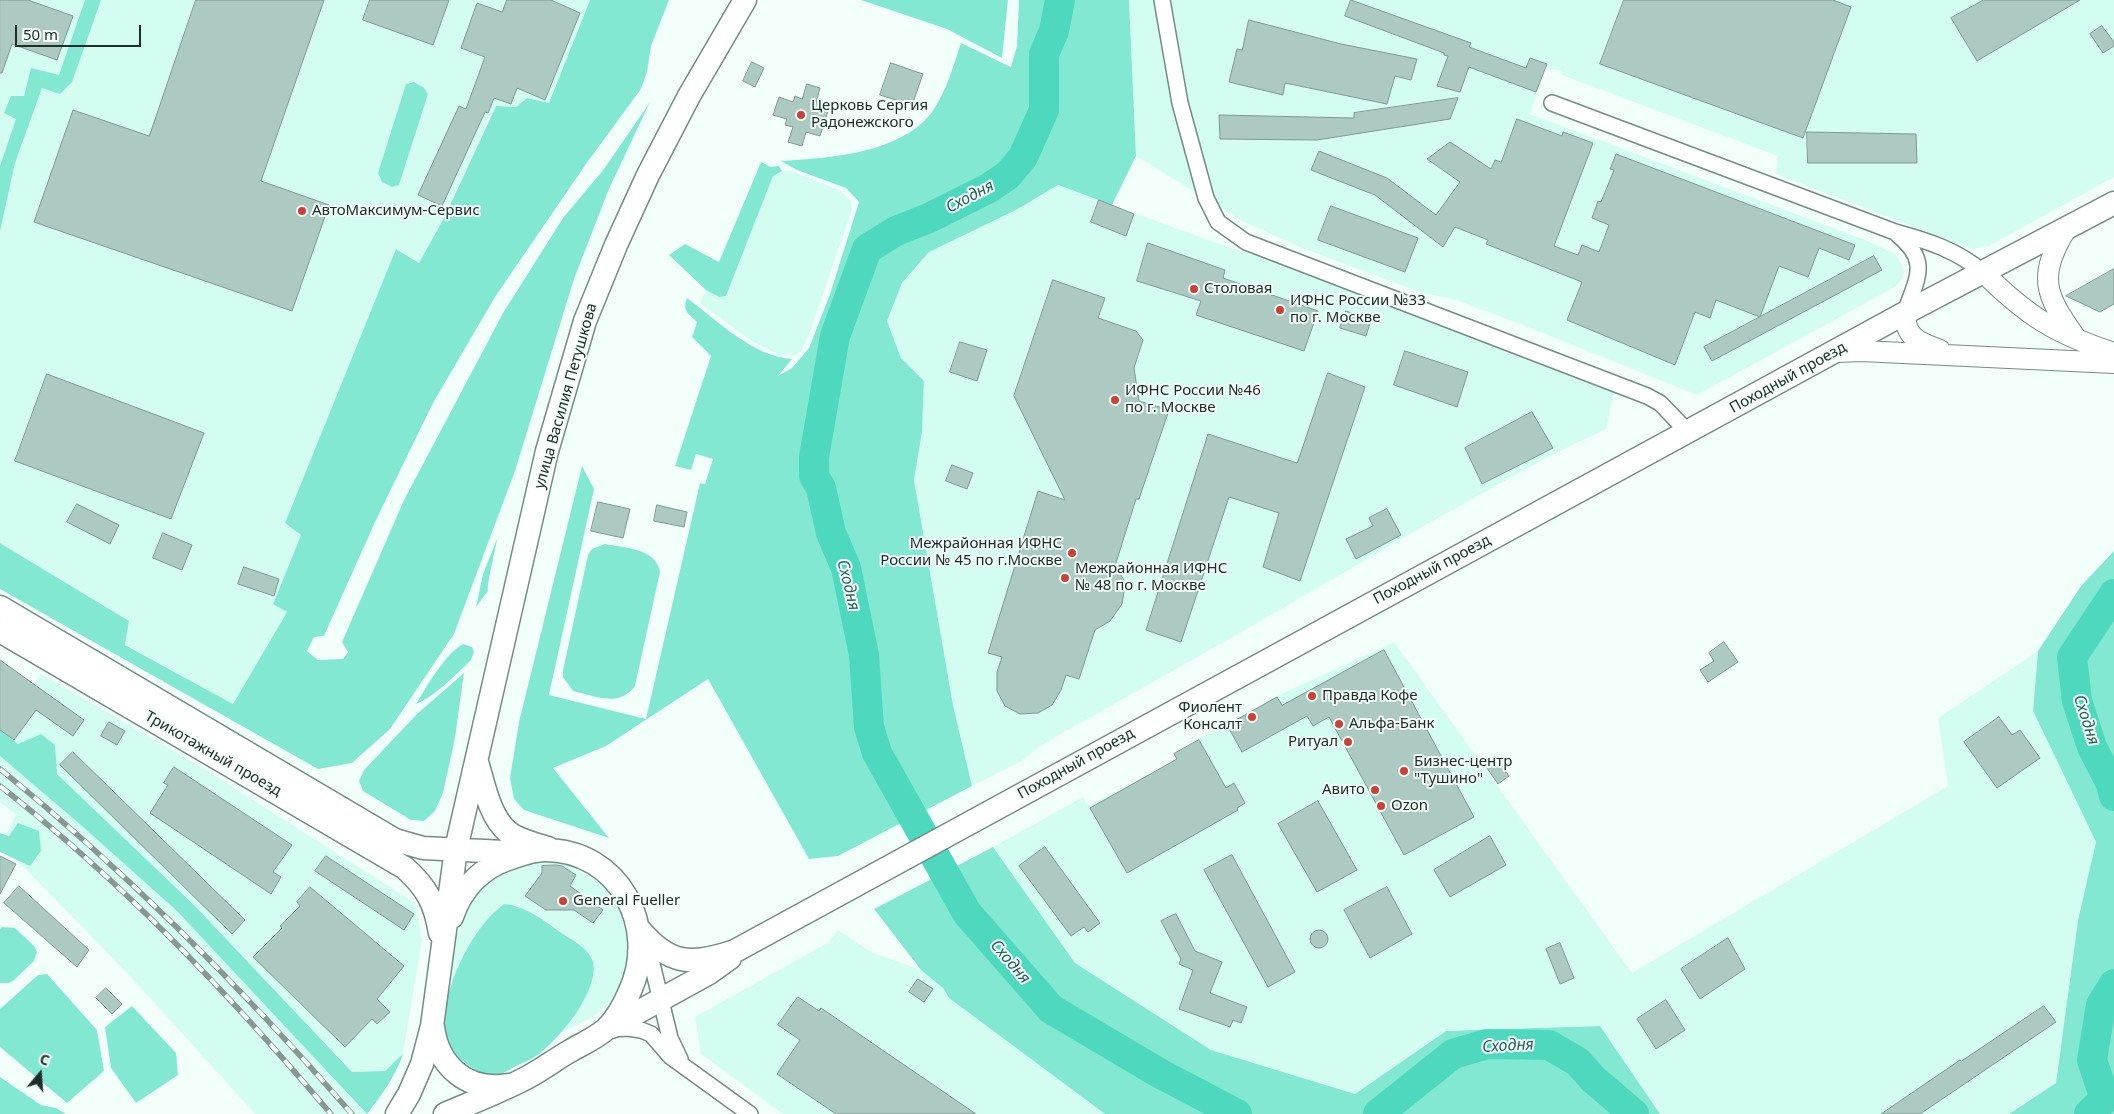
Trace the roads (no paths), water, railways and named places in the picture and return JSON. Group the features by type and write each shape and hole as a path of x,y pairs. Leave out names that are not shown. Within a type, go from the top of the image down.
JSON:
{"main road":[{"name":"улица Василия Петушкова","path":"442,946 456,849 547,451 585,321 616,245 648,175 690,96 745,0"},
{"name":"Походный проезд","path":"639,929 663,953 693,960 710,959 735,951 1837,352 1905,313 2066,230 2114,203"},
{"name":"Трикотажный проезд","path":"0,607 403,843 422,848 525,853"},
{"name":"Трикотажный проезд","path":"0,631 405,868 422,883 434,908 442,946"},
{"name":"улица Василия Петушкова","path":"477,760 490,802 498,819 508,832 532,844 594,864 610,874 624,891 639,929"},
{"path":"397,1114 409,1094 422,1064 432,1026 442,946 454,911 475,878 497,863 525,853 543,850 558,851"},
{"path":"605,1030 624,1005 640,966 639,929"},
{"name":"Походный проезд","path":"445,1114 514,1084 605,1030 660,1002 716,969 752,942"},
{"path":"432,1026 435,1043 440,1055 452,1069 467,1079 484,1086 498,1087 514,1084"}],"street":[{"path":"1162,0 1180,103 1206,198 1218,222 1246,242 1646,396 1660,403 1688,432"},
{"path":"1552,103 1894,232 1948,248 1968,259 2017,305 2044,324 2079,342 2114,352"},
{"path":"2066,230 2048,264 2047,279 2058,313 2079,342"},
{"path":"1894,232 1910,244 1920,271 1918,282 1905,313 1905,324 1909,333 1919,342 1959,355"},
{"path":"1837,352 2114,362"},
{"path":"639,929 652,964 670,1038 684,1064"},
{"path":"605,1030 628,1028 651,1034 672,1057 750,1114"}],"waterway":[{"name":"Сходня","path":"1060,0 1054,31 1044,54 1044,110 1023,157 1008,175 989,188 929,218 896,231 867,249 835,336 814,457 814,476 821,488 831,533 846,568 864,655 869,727 877,753 967,913 1051,1009 1159,1073 1237,1114"},
{"name":"Сходня","path":"2114,594 2072,657 2077,701 2092,747 2111,784 2114,796"},
{"name":"Сходня","path":"2089,1114 2105,1099 2092,1060 2101,1005 2114,984"},
{"name":"Сходня","path":"1378,1114 1453,1054 1487,1044 1549,1045 1578,1062 1593,1079 1634,1114"}],"railway":[{"path":"0,769 94,849 184,934 269,1022 352,1114"},
{"path":"0,786 46,823 133,901 254,1026 331,1114"}],"place":[{"name":"Церковь Сергия Радонежского","path":"801,115"},
{"name":"АвтоМаксимум-Сервиc","path":"302,211"},
{"name":"Столовая","path":"1194,289"},
{"name":"ИФНС России №33 по г. Москве","path":"1280,310"},
{"name":"ИФНС России №46 по г. Москве","path":"1115,400"},
{"name":"Межрайонная ИФНС России № 45 по г.Москве","path":"1072,553"},
{"name":"Межрайонная ИФНС № 48 по г. Москве","path":"1065,578"},
{"name":"Правда Кофе","path":"1312,696"},
{"name":"Фиолент Консалт","path":"1252,717"},
{"name":"Альфа-Банк","path":"1339,724"},
{"name":"Ритуал","path":"1348,742"},
{"name":"Бизнес-центр \"Тушино\"","path":"1404,771"},
{"name":"Авито","path":"1375,790"},
{"name":"Ozon","path":"1381,806"},
{"name":"General Fueller","path":"563,901"}]}
